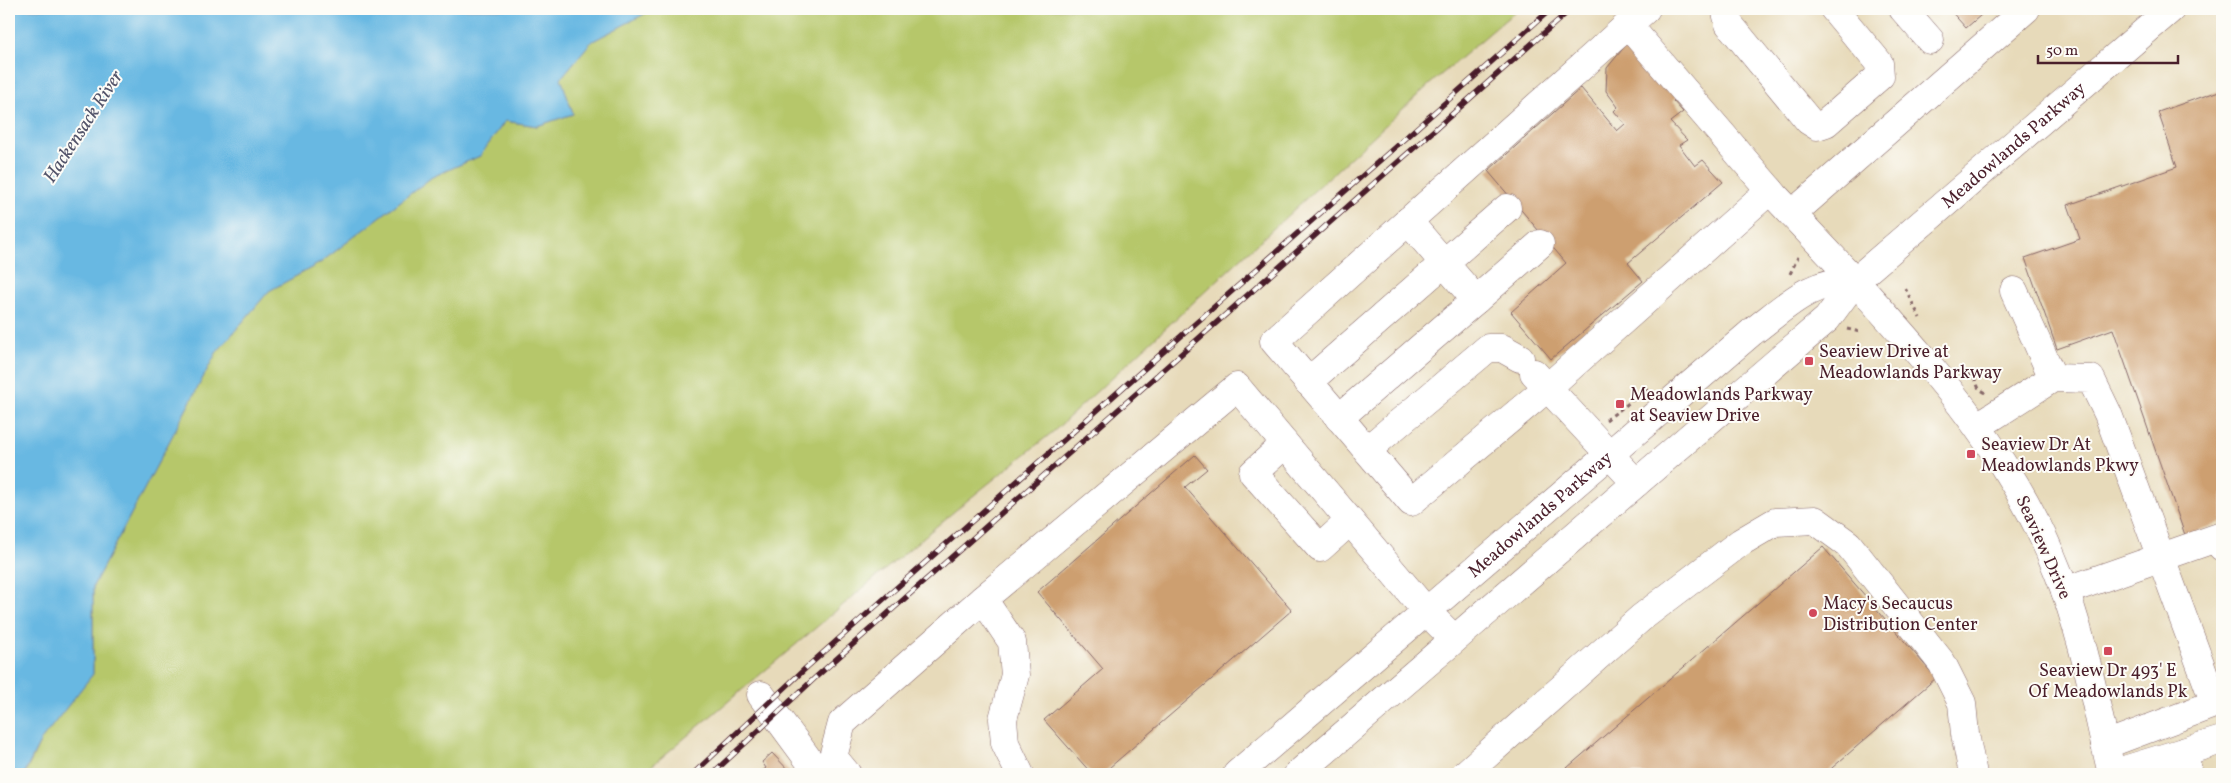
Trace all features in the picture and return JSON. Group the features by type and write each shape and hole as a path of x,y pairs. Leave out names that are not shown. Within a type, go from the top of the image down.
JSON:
{"street":[{"path":"1727,9 1729,24 1809,122 1817,126 1826,123 1880,76 1879,63 1834,9"},
{"path":"1903,9 1930,40"},
{"path":"1792,214 2026,9"},
{"name":"Meadowlands Parkway","path":"1298,774 1827,319 1855,282 2170,9"},
{"path":"1637,17 1274,341 1411,502 1533,373 1770,190"},
{"name":"Seaview Drive","path":"1637,17 1770,190 1928,363 1978,426 2030,509 2065,591 2081,643 2111,774"},
{"path":"1308,382 1507,208"},
{"path":"1408,221 1476,300"},
{"path":"1339,418 1540,244"},
{"name":"Meadowlands Parkway","path":"1237,774 1717,361 1805,292 1820,285 1855,282"},
{"path":"2014,291 2053,378"},
{"path":"1366,450 1488,348 1502,348 1533,373 1610,453 1636,483"},
{"path":"1978,426 2053,378 2091,379 2108,414 2160,556 2218,703 2105,745"},
{"path":"847,774 833,758 842,723 983,599 1237,387 1426,611 1454,639"},
{"path":"1285,444 1253,473 1320,548 1350,521"},
{"path":"1465,774 1642,618 1741,542 1775,522 1815,520 1848,544 1942,663 1962,703 1965,734 1973,774"},
{"path":"2065,591 2219,536 2222,547"},
{"path":"983,599 1012,642 1015,675 1003,719 1006,744 1020,774"},
{"path":"761,695 819,774"},
{"path":"2111,774 2186,763 2222,740"}],"path":[{"path":"1793,268 1798,257"},
{"path":"1906,288 1920,319"},
{"path":"1847,329 1860,332"},
{"path":"1962,368 1968,375 1974,376 1979,389 1991,395"}],"shaded area":[{"path":"1518,9 2222,9 2222,774 642,774 963,504 1054,431 1430,84"}],"green space":[{"path":"654,9 1518,9 1430,84 1054,431 963,504 642,774 25,774 41,740 93,674 93,586 216,353 269,291 320,263 432,177 480,156 505,121 537,126 573,114 561,78 591,42"}],"water":[{"name":"Hackensack River","path":"9,9 654,9 591,42 561,78 573,114 537,126 505,121 480,156 432,177 320,263 269,291 216,353 93,586 93,674 41,740 24,774 9,774"}],"building":[{"path":"1949,9 1988,9 1966,28"},
{"path":"1626,45 1633,45 1677,97 1673,101 1683,112 1670,122 1687,140 1679,145 1695,166 1703,160 1723,182 1628,263 1643,281 1551,359 1511,312 1566,263 1488,171 1581,88 1617,131 1625,124 1614,111 1618,107 1606,91 1607,68"},
{"path":"2222,90 2222,522 2185,535 2113,329 2057,349 2025,258 2080,239 2068,205 2177,167 2158,112"},
{"path":"1195,455 1207,469 1185,487 1292,610 1102,774 1092,774 1044,720 1103,669 1037,592"},
{"name":"Macy's Secaucus Distribution Center","path":"1823,547 1936,678 1825,774 1560,774"},
{"path":"772,753 792,774 759,774 766,768 762,762"}],"railway":[{"path":"693,774 807,667 1551,9"},
{"path":"712,774 816,677 1571,9"}],"place":[{"name":"Seaview Drive at Meadowlands Parkway","path":"1809,361"},
{"name":"Meadowlands Parkway at Seaview Drive","path":"1620,404"},
{"name":"Seaview Dr At Meadowlands Pkwy","path":"1971,454"},
{"name":"Macy's Secaucus Distribution Center","path":"1813,613"},
{"name":"Seaview Dr 493' E Of Meadowlands Pk","path":"2108,651"}]}
